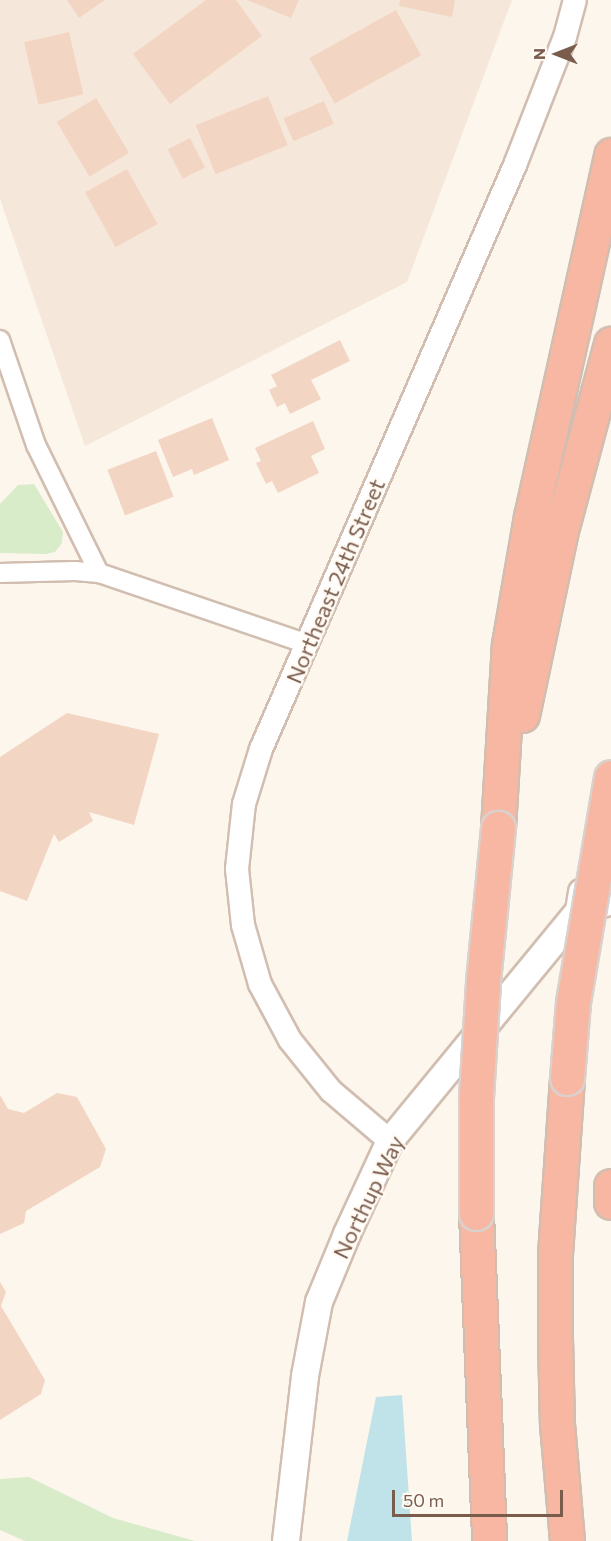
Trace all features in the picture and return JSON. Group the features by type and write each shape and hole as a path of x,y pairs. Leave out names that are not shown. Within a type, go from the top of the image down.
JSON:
{"highway":[{"path":"489,1541 476,1213 476,1097 483,981 498,828 509,644 531,517 611,155"},
{"path":"498,828 560,534 611,344"},
{"path":"567,1541 557,1424 555,1253 575,990 611,777"},
{"path":"611,1186 611,1202"}],"main road":[{"path":"611,836 584,872 579,911 608,902 611,897"},
{"name":"Northup Way","path":"286,1541 305,1376 319,1302 347,1234 390,1141 579,911"}],"street":[{"name":"Northeast 24th Street","path":"390,1141 331,1090 290,1040 260,984 243,926 237,869 244,804 261,749 515,165 565,37 575,0"},
{"path":"0,340 36,445 99,573"},
{"path":"0,573 75,571 99,573 308,644"}],"shaded area":[{"path":"0,0 512,0 407,282 85,446 0,199"}],"green space":[{"path":"34,484 63,532 62,543 55,552 46,554 0,553 0,504 18,485"},
{"path":"29,1477 113,1518 195,1541 25,1541 0,1530 0,1479"}],"water":[{"path":"402,1395 412,1541 347,1541 376,1397"}],"building":[{"path":"67,0 105,0 79,18"},
{"path":"206,0 236,0 262,36 170,104 133,54"},
{"path":"247,0 299,0 291,18"},
{"path":"400,0 455,0 452,17 399,6"},
{"path":"396,10 421,55 335,103 309,58"},
{"path":"69,32 83,94 39,105 24,42"},
{"path":"268,96 288,145 216,174 196,125"},
{"path":"96,98 129,153 90,177 57,122"},
{"path":"324,101 334,124 293,141 283,118"},
{"path":"190,138 205,167 183,179 168,149"},
{"path":"127,169 158,224 116,247 85,192"},
{"path":"340,340 350,361 311,380 321,399 290,414 285,403 277,407 269,390 277,386 271,375"},
{"path":"212,418 229,460 194,475 192,469 173,477 158,440"},
{"path":"313,421 325,449 311,456 319,473 278,493 272,481 266,484 256,463 261,461 255,448"},
{"path":"156,451 174,497 125,515 107,470"},
{"path":"67,713 159,734 134,825 89,812 93,821 59,842 54,834 27,901 0,891 0,757"},
{"path":"57,1093 77,1097 106,1149 100,1167 26,1211 24,1223 0,1234 0,1095 8,1109 24,1113"},
{"path":"0,1282 6,1292 1,1306 45,1380 41,1394 0,1420"}]}
